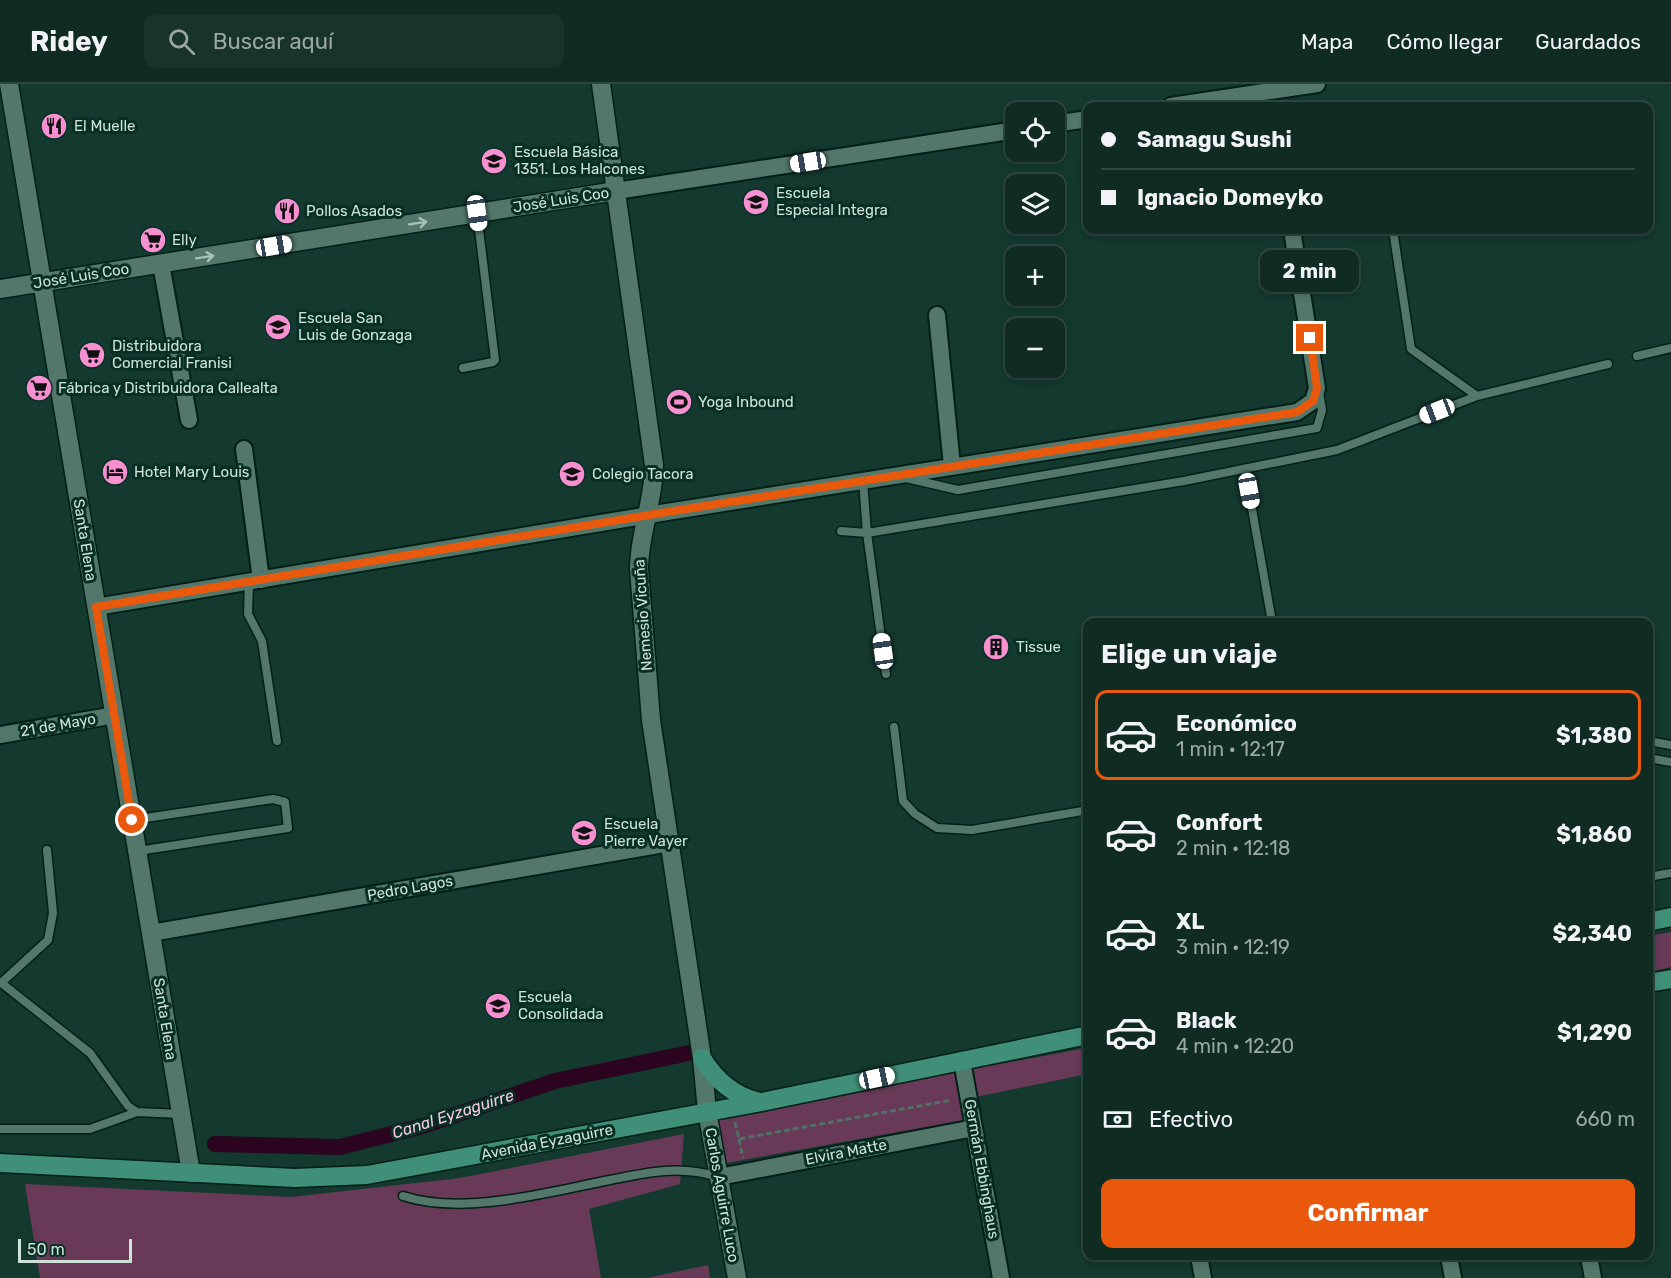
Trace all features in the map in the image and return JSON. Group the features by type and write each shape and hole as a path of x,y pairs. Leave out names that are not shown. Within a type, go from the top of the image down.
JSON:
{"main road":[{"path":"1653,921 1671,917"},
{"path":"1653,981 1671,979"},
{"name":"Avenida Eyzaguirre","path":"0,1164 295,1178 367,1175 762,1102 1083,1036"},
{"path":"702,1058 714,1075 730,1090 762,1102"}],"street":[{"name":"Santa Elena","path":"9,84 44,282 191,1173"},
{"name":"Nemesio Vicuña","path":"601,84 653,455 653,486 640,548 639,569 651,720 702,1058 707,1111"},
{"path":"1204,102 1270,94 1317,84"},
{"path":"1065,122 1083,120"},
{"name":"José Luis Coo","path":"0,289 1005,132"},
{"path":"96,607 648,515 1297,412 1313,401 1317,381 1293,234"},
{"path":"161,264 189,420"},
{"path":"937,315 952,466"},
{"path":"244,449 255,581"},
{"name":"21 de Mayo","path":"0,735 115,715"},
{"name":"Pedro Lagos","path":"151,933 670,843"},
{"name":"Germán Ebbinghaus","path":"962,1061 1001,1278"},
{"name":"Carlos Aguirre Luco","path":"707,1111 737,1278"},
{"name":"Elvira Matte","path":"718,1177 974,1128"},
{"path":"1200,1260 1203,1278"},
{"path":"1450,1260 1454,1278"},
{"path":"1590,1260 1593,1278"}],"lane":[{"path":"463,368 493,363 495,360 477,213"},
{"path":"1394,234 1411,349 1477,396"},
{"path":"1637,356 1671,348"},
{"path":"841,531 867,533 1245,469 1337,450 1477,396 1608,363"},
{"path":"894,476 958,490 1317,428 1323,410 1317,381"},
{"path":"1245,469 1271,618"},
{"path":"862,481 886,674"},
{"path":"255,581 248,614 262,641 277,741"},
{"path":"894,728 903,801 915,814 937,828 972,830 1083,811"},
{"path":"1653,742 1671,745"},
{"path":"1653,759 1671,762"},
{"path":"132,820 273,799 285,802 288,828 138,851"},
{"path":"47,850 53,914 48,940 1,982 90,1053 128,1106 137,1112"},
{"path":"1653,876 1671,873"},
{"path":"0,1129 90,1129 137,1112 181,1114"},
{"path":"403,1196 423,1202 458,1205 662,1170 697,1170 718,1177"}],"path":[{"path":"732,1107 739,1139 952,1098 954,1109"}],"shaded area":[{"path":"1671,932 1671,967 1653,971 1653,935"},
{"path":"1083,1049 1083,1075 961,1100 965,1120 726,1163 718,1116"},
{"path":"684,1134 680,1184 589,1209 601,1278 40,1278 25,1184 291,1197 460,1178"},
{"path":"708,1265 710,1278 647,1278"}],"waterway":[{"name":"Canal Eyzaguirre","path":"215,1144 340,1147 423,1126 555,1081 689,1053"}],"place":[{"name":"El Muelle","path":"54,126"},
{"name":"Escuela Básica 1351. Los Halcones","path":"494,161"},
{"name":"Escuela Especial Integra","path":"756,202"},
{"name":"Pollos Asados","path":"287,211"},
{"name":"Elly","path":"153,240"},
{"name":"Escuela San Luis de Gonzaga","path":"278,327"},
{"name":"Distribuidora Comercial Franisi","path":"92,355"},
{"name":"Fábrica y Distribuidora Callealta","path":"39,388"},
{"name":"Yoga Inbound","path":"679,402"},
{"name":"Hotel Mary Louis","path":"115,472"},
{"name":"Colegio Tacora","path":"572,474"},
{"name":"Tissue","path":"996,647"},
{"name":"Escuela Pierre Vayer","path":"584,833"},
{"name":"Escuela Consolidada","path":"498,1006"}],"route":[{"path":"132,820 96,607 667,512 1297,412 1309,406 1316,395 1310,338"}]}
